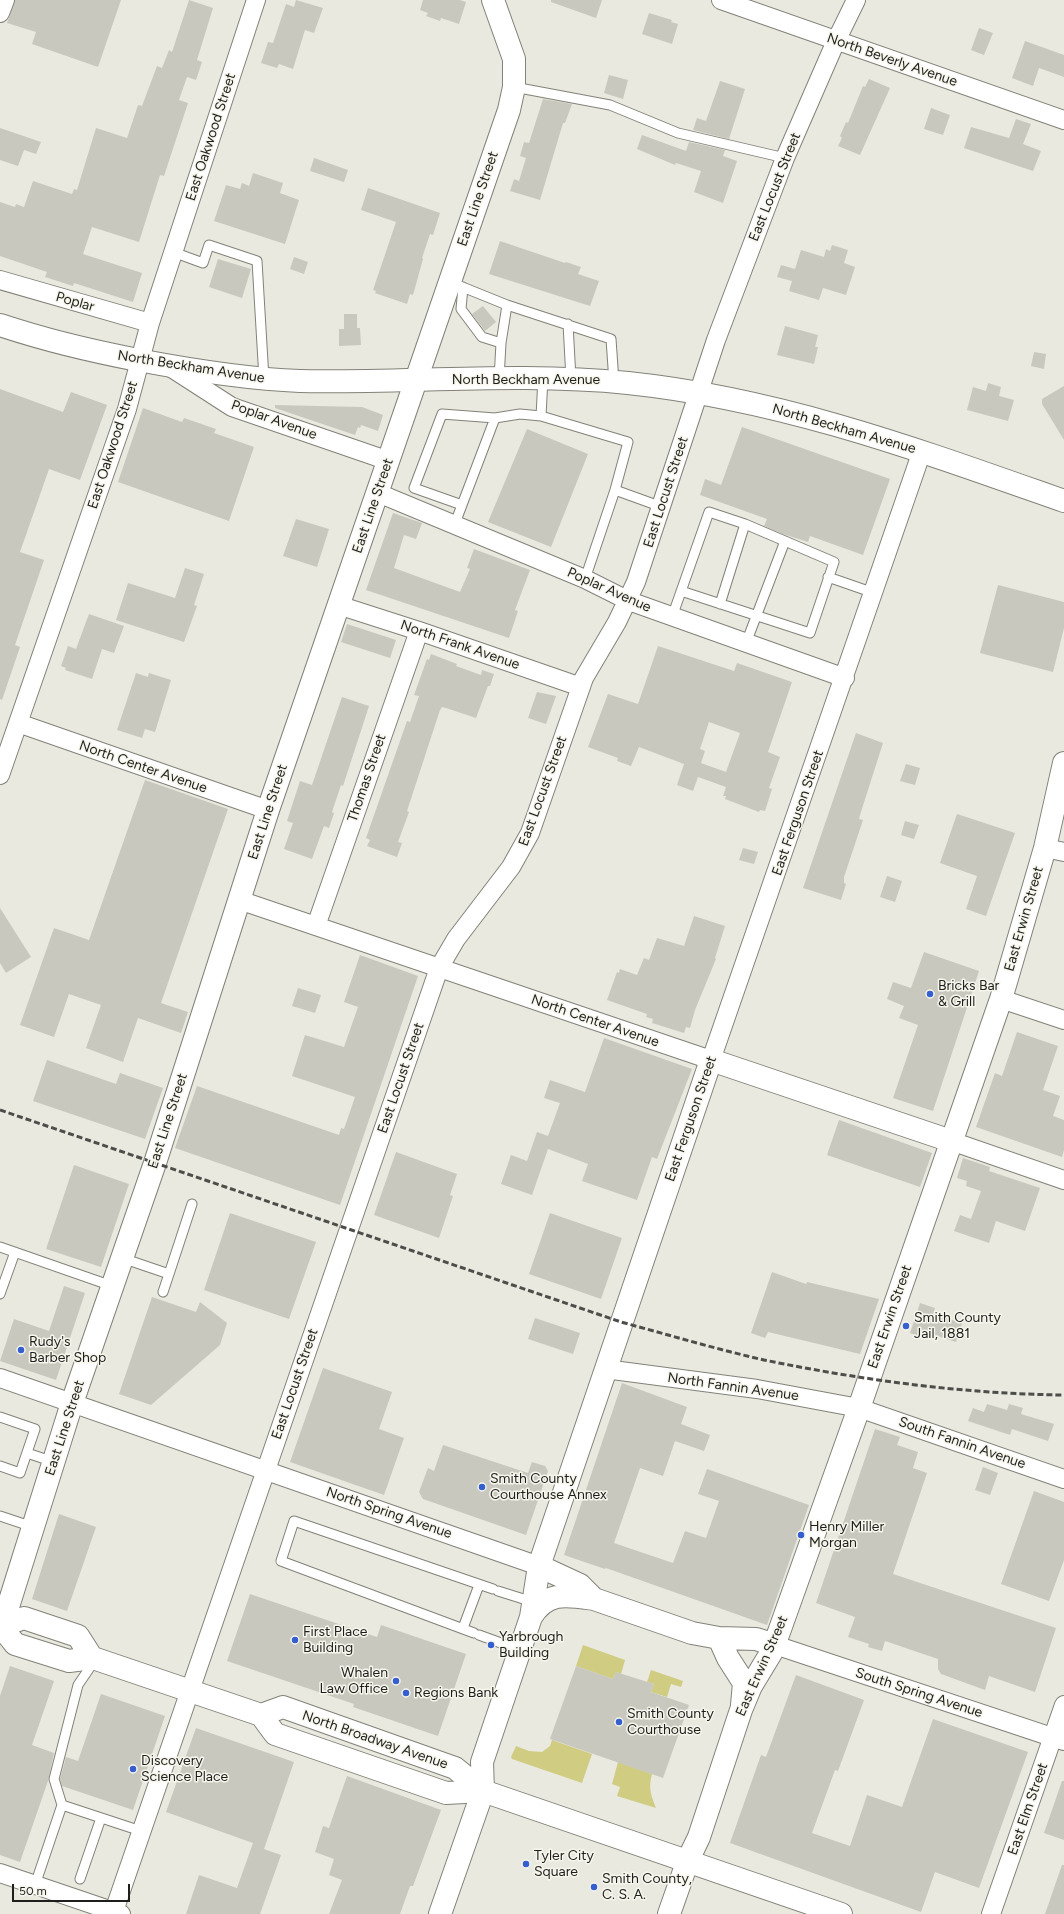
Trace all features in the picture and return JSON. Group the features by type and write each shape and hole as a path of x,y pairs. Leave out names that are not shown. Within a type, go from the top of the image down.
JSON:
{"main road":[{"name":"East Line Street","path":"1,1626 72,1403 157,1156 268,810 416,380 456,284 509,110 514,87 514,59 493,0"},
{"name":"North Beckham Avenue","path":"0,325 97,352 167,366 264,379 329,381 543,378 614,382 699,392 826,421 922,451 1064,501"},
{"name":"East Erwin Street","path":"669,1914 688,1860 699,1837 741,1710 758,1673 775,1644 860,1408 951,1141 1054,850 1064,763"},
{"name":"North Center Avenue","path":"711,1060 951,1141"},
{"name":"East Ferguson Street","path":"483,1791 482,1762 533,1610 539,1566 711,1060"},
{"name":"North Spring Avenue","path":"539,1566 580,1585 594,1599 692,1633 719,1638 756,1639 775,1644"},
{"path":"533,1610 550,1599 568,1595 594,1599"},
{"name":"North Broadway Avenue","path":"1,1626 15,1644 69,1661 94,1658 261,1715 283,1707 455,1768 483,1791 688,1860 841,1914"},
{"path":"719,1638 728,1658 744,1683 741,1710"},
{"path":"440,1914 483,1791"}],"street":[{"path":"0,13 4,0"},
{"name":"East Oakwood Street","path":"0,774 127,409 150,323 256,0"},
{"name":"North Beverly Avenue","path":"721,0 1064,120"},
{"name":"East Locust Street","path":"116,1913 189,1691 439,968 456,939 521,851 530,833 581,687 628,601 662,507 716,340 784,158 856,0"},
{"name":"Poplar","path":"0,280 150,323"},
{"name":"Poplar Avenue","path":"167,366 232,407 389,461"},
{"name":"East Ferguson Street","path":"711,1060 845,678 922,451"},
{"name":"Poplar Avenue","path":"378,493 454,526 585,579 628,601 845,678"},
{"name":"North Frank Avenue","path":"338,605 419,630 581,687"},
{"name":"Thomas Street","path":"316,926 419,630"},
{"name":"North Center Avenue","path":"18,723 268,810"},
{"name":"North Center Avenue","path":"239,900 711,1060"},
{"path":"1001,999 1064,1020"},
{"path":"951,1141 1064,1180"},
{"name":"North Fannin Avenue","path":"605,1369 757,1389 860,1408"},
{"name":"North Spring Avenue","path":"0,1378 265,1469 539,1566"},
{"name":"South Fannin Avenue","path":"860,1408 1064,1479"},
{"name":"South Spring Avenue","path":"775,1644 1058,1739"},
{"name":"East Elm Street","path":"991,1914 1058,1739 1064,1704"},
{"path":"0,1873 116,1913"}],"lane":[{"path":"514,87 610,104 678,133 784,158"},
{"path":"173,252 203,263 210,245 257,261 264,379"},
{"path":"456,284 507,305 611,339 614,382"},
{"path":"456,284 461,309 482,337 501,343"},
{"path":"499,379 501,343 507,305"},
{"path":"568,324 572,379"},
{"path":"541,416 543,378"},
{"path":"462,505 414,488 442,414 495,418 520,414 541,416 628,442 615,490 585,579"},
{"path":"454,526 495,418"},
{"path":"615,490 662,507"},
{"path":"672,616 709,512 745,524 834,562 810,633 681,591"},
{"path":"720,604 745,524"},
{"path":"746,643 785,542"},
{"path":"828,577 874,593"},
{"path":"163,1292 192,1204"},
{"path":"0,1247 112,1286"},
{"path":"0,1294 15,1252"},
{"path":"122,1258 169,1274"},
{"path":"0,1417 35,1429 20,1473 0,1466"},
{"path":"27,1453 54,1462"},
{"path":"0,1516 33,1527"},
{"path":"520,1650 281,1561 294,1521 495,1590 533,1610"},
{"path":"463,1628 479,1585"},
{"path":"35,1885 62,1805 54,1779 78,1685 94,1658"},
{"path":"62,1805 142,1831"},
{"path":"80,1878 101,1818"}],"shaded area":[{"path":"583,1645 625,1660 621,1674 616,1672 613,1679 576,1666"},
{"path":"651,1670 683,1681 681,1687 671,1684 667,1697 651,1692 654,1684 647,1682"},
{"path":"552,1740 592,1754 582,1783 512,1759 511,1757 516,1746 529,1751 542,1752 550,1746"},
{"path":"618,1762 652,1774 650,1783 656,1808 617,1796 620,1787 612,1784"}],"building":[{"path":"15,0 121,0 98,67 32,44 36,32 7,23"},
{"path":"189,0 213,8 197,60 202,62 196,80 187,77 179,100 188,103 164,176 160,175 139,242 92,227 83,254 142,273 133,302 74,283 73,286 45,277 47,272 0,256 0,202 15,207 16,204 24,207 33,181 72,194 74,189 77,190 96,128 127,138 138,105 142,106 157,66 162,68 169,50 172,52"},
{"path":"296,0 323,8 314,33 305,30 293,69 279,64 277,68 261,63 268,42 273,43 286,4 294,7"},
{"path":"423,0 460,0 466,2 459,24 441,18 440,21 426,16 428,13 420,10"},
{"path":"551,0 602,0 596,18 551,2"},
{"path":"649,13 672,20 671,22 678,24 672,44 642,34"},
{"path":"979,28 993,33 984,55 971,50"},
{"path":"1025,41 1064,55 1064,77 1039,68 1033,86 1012,78"},
{"path":"609,75 628,80 623,99 604,93"},
{"path":"869,79 890,88 860,155 838,146 842,138 840,136 846,122 848,123 863,86 865,87"},
{"path":"720,81 745,89 729,139 693,130 697,118 706,121"},
{"path":"543,99 572,104 565,123 563,123 540,200 510,191 514,179 519,181 526,158 520,156 524,142 529,143"},
{"path":"931,108 950,115 943,135 924,129"},
{"path":"1016,119 1031,124 1023,144 1041,151 1033,171 964,148 971,127 1009,138"},
{"path":"0,128 41,142 36,154 24,150 18,166 0,160"},
{"path":"642,135 686,151 689,142 725,150 723,156 737,161 723,203 694,192 701,171 676,163 675,165 637,149"},
{"path":"314,158 348,170 344,182 310,171"},
{"path":"253,173 283,183 280,193 299,200 285,244 214,221 226,185 240,189 242,183 249,186"},
{"path":"368,188 440,213 433,235 430,234 422,258 423,259 413,295 410,294 407,304 375,293 376,291 373,290 396,222 361,210"},
{"path":"500,241 581,267 578,274 599,281 590,306 489,274"},
{"path":"832,245 848,250 844,263 855,267 846,295 823,288 819,300 789,291 792,281 777,277 781,265 795,269 801,250 824,257 826,249 830,251"},
{"path":"294,257 308,262 304,274 290,269"},
{"path":"218,259 251,269 242,298 209,287"},
{"path":"483,306 496,322 485,331 472,314"},
{"path":"344,314 357,314 357,328 360,328 361,345 339,346 339,329 344,329"},
{"path":"785,326 818,335 815,347 818,347 814,364 777,355"},
{"path":"1034,352 1046,354 1044,369 1031,366"},
{"path":"988,383 1001,387 999,396 1014,400 1008,421 967,410 973,387 986,391"},
{"path":"1064,386 1064,440 1042,404 1042,399"},
{"path":"0,389 63,412 71,392 107,405 80,480 49,469 20,552 44,560 15,645 20,647 2,700 0,699"},
{"path":"275,405 362,407 383,415 378,431 361,425 360,428 358,427 355,435 275,408"},
{"path":"143,408 182,422 184,418 216,429 214,433 254,447 229,521 118,482"},
{"path":"742,427 890,479 863,555 810,536 808,542 783,534 764,526 767,519 700,495 705,479 721,485"},
{"path":"527,429 588,454 551,547 488,522"},
{"path":"393,513 422,523 416,539 404,535 394,568 460,592 470,569 467,568 474,549 530,570 515,610 518,611 509,638 366,590"},
{"path":"296,519 329,529 317,567 283,556"},
{"path":"185,568 204,574 194,605 197,606 184,642 116,620 128,583 175,598"},
{"path":"998,585 1064,602 1064,628 1053,672 980,653"},
{"path":"89,614 124,626 114,653 102,649 92,679 65,670 66,668 61,666 68,646 76,649"},
{"path":"347,624 396,640 390,658 341,642"},
{"path":"658,646 734,671 737,663 792,682 768,752 780,757 769,788 772,789 765,811 760,810 759,812 725,799 726,796 723,796 726,787 698,777 693,791 677,785 684,764 639,747 631,766 617,761 618,758 588,747 608,694 638,704","holes":["709,722 740,733 726,772 701,763 705,751 700,749"]},
{"path":"431,654 457,664 456,666 481,675 482,670 494,674 476,718 442,707 440,710 407,811 409,812 398,842 402,843 397,857 367,846 370,840 366,838 407,721 410,722 419,696 414,695 427,659 429,660"},
{"path":"136,673 148,677 149,673 171,680 155,732 145,729 142,738 117,730"},
{"path":"537,692 556,696 546,724 528,718"},
{"path":"342,697 369,706 343,786 341,785 332,812 334,813 329,828 324,826 312,859 284,849 293,823 287,821 300,781 312,785"},
{"path":"856,733 883,743 860,815 859,819 863,820 844,877 844,883 846,884 841,900 803,888"},
{"path":"906,764 920,768 915,785 900,781"},
{"path":"145,780 228,809 161,1003 188,1012 181,1033 138,1018 123,1062 86,1048 101,1005 69,994 54,1037 20,1025 54,928 89,940"},
{"path":"957,814 1015,833 986,916 966,909 977,876 940,863"},
{"path":"905,821 919,825 914,839 901,835"},
{"path":"743,848 758,852 754,864 739,860"},
{"path":"887,876 902,881 895,902 880,897"},
{"path":"0,908 31,957 6,973 0,963"},
{"path":"694,916 725,926 715,958 716,959 695,1010 690,1028 686,1027 684,1033 652,1023 653,1019 646,1017 647,1014 607,1000 617,972 619,973 620,969 637,975 644,958 649,960 657,938 684,946"},
{"path":"924,952 979,971 933,1111 893,1098 918,1025 899,1018 904,1006 887,999 893,982 911,988"},
{"path":"360,955 418,976 340,1205 175,1148 197,1086 339,1135 341,1128 344,1129 355,1097 292,1076 305,1035 344,1047 358,1007 344,1002"},
{"path":"298,988 321,995 315,1013 292,1006"},
{"path":"1017,1032 1058,1046 1043,1090 1060,1096 1053,1116 1064,1120 1064,1150 1062,1157 976,1127 995,1073 1002,1076"},
{"path":"604,1038 692,1069 657,1159 652,1157 637,1200 582,1181 588,1164 548,1149 532,1195 501,1184 511,1155 527,1161 537,1132 548,1136 560,1103 544,1098 550,1080 585,1092"},
{"path":"47,1060 116,1084 120,1073 163,1088 145,1139 33,1101"},
{"path":"839,1120 932,1153 920,1187 827,1155"},
{"path":"396,1152 457,1174 450,1195 453,1196 439,1238 374,1215"},
{"path":"963,1158 990,1167 989,1171 1040,1188 1025,1231 996,1221 989,1243 954,1231 960,1215 971,1219 981,1191 966,1186 967,1181 957,1178"},
{"path":"74,1165 129,1184 101,1267 46,1249"},
{"path":"230,1213 316,1242 289,1319 204,1290"},
{"path":"550,1213 622,1238 601,1299 529,1274"},
{"path":"772,1272 806,1284 807,1282 879,1299 860,1354 768,1332 765,1338 751,1333"},
{"path":"64,1286 85,1293 56,1380 0,1361 14,1319 49,1331"},
{"path":"152,1297 196,1312 200,1302 227,1323 220,1345 151,1405 119,1394"},
{"path":"920,1303 935,1308 933,1314 962,1323 956,1342 926,1332 924,1338 910,1333"},
{"path":"535,1318 580,1333 573,1354 528,1339"},
{"path":"323,1368 392,1392 379,1429 404,1438 384,1495 290,1462"},
{"path":"622,1383 687,1407 681,1424 710,1435 704,1451 675,1441 663,1476 640,1468 614,1543 673,1563 685,1531 706,1538 719,1501 698,1494 707,1469 809,1505 767,1625 606,1568 605,1569 564,1555"},
{"path":"987,1404 1007,1410 1009,1404 1023,1408 1021,1414 1054,1424 1048,1441 1012,1429 1010,1435 968,1421 973,1408 984,1412"},
{"path":"875,1429 900,1437 897,1445 918,1452 913,1468 927,1473 893,1574 1056,1628 1035,1692 989,1676 985,1690 941,1674 938,1669 938,1659 885,1641 882,1651 868,1647 869,1644 848,1637 855,1617 816,1603"},
{"name":"Smith County Courthouse Annex","path":"443,1445 528,1473 532,1462 545,1466 548,1471 526,1535 423,1499 419,1492 428,1468 434,1471"},
{"path":"983,1467 998,1473 990,1495 975,1490"},
{"path":"1034,1491 1064,1502 1064,1560 1049,1601 1001,1584"},
{"path":"59,1514 96,1527 67,1611 32,1599"},
{"path":"250,1594 377,1637 381,1625 466,1654 438,1736 353,1707 354,1704 227,1661"},
{"path":"10,1666 54,1681 32,1745 54,1753 48,1781 20,1862 0,1855 0,1696"},
{"name":"Smith County Courthouse","path":"576,1666 613,1679 616,1672 654,1684 651,1692 689,1705 663,1778 550,1739"},
{"path":"796,1675 864,1700 838,1771 835,1770 812,1833 850,1846 867,1795 902,1807 933,1719 1028,1752 979,1888 935,1872 921,1912 730,1843 761,1755 766,1757"},
{"path":"101,1694 165,1716 133,1810 62,1786 60,1779 66,1757 78,1761"},
{"path":"196,1728 294,1762 264,1849 281,1855 260,1914 186,1914 199,1875 237,1888 253,1843 166,1812"},
{"path":"347,1776 441,1810 413,1886 410,1886 400,1914 329,1914 342,1880 329,1875 334,1859 315,1852 323,1826 329,1828"},
{"path":"1062,1781 1064,1781 1064,1840 1044,1833"},
{"path":"1062,1865 1064,1865 1064,1914 1045,1914"}],"railway":[{"path":"0,1110 621,1322 710,1347 764,1360 876,1380 951,1389 1064,1395"}],"place":[{"name":"Bricks Bar & Grill","path":"930,994"},
{"name":"Smith County Jail, 1881","path":"906,1326"},
{"name":"Rudy's Barber Shop","path":"21,1350"},
{"name":"Smith County Courthouse Annex","path":"482,1487"},
{"name":"Henry Miller Morgan","path":"801,1535"},
{"name":"First Place Building","path":"295,1640"},
{"name":"Yarbrough Building","path":"491,1645"},
{"name":"Whalen Law Office","path":"396,1681"},
{"name":"Regions Bank","path":"406,1693"},
{"name":"Smith County Courthouse","path":"619,1722"},
{"name":"Discovery Science Place","path":"133,1769"},
{"name":"Tyler City Square","path":"526,1864"},
{"name":"Smith County, C. S. A.","path":"594,1887"}]}
